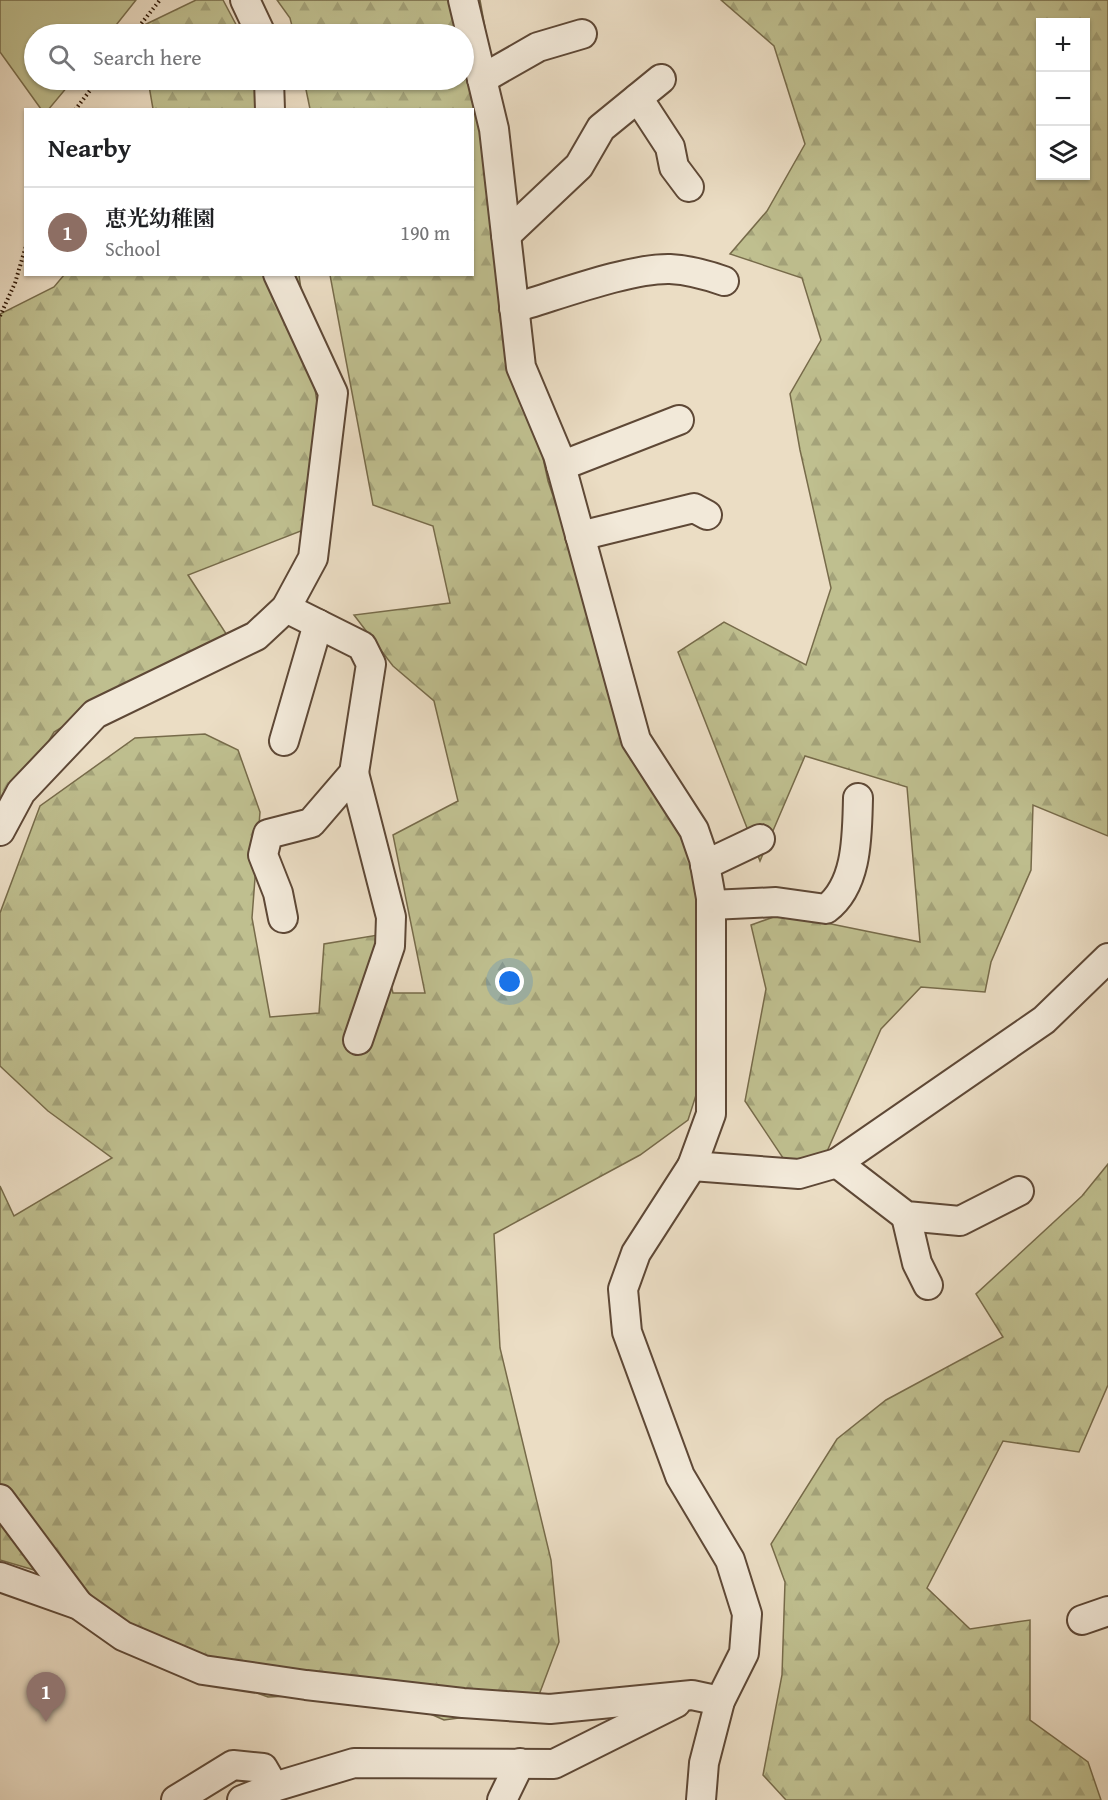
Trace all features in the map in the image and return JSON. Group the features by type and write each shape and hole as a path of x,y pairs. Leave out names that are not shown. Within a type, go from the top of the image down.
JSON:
{"street":[{"path":"245,0 256,24"},
{"path":"463,0 469,24"},
{"path":"482,79 538,46 582,34"},
{"path":"474,46 494,129 521,367 561,465 636,740 694,830 705,865 711,905 711,1114 692,1166 636,1253 623,1289 627,1332 680,1476 730,1560 747,1614 744,1653 720,1701 704,1763 701,1800"},
{"path":"506,235 579,166 601,128 661,79"},
{"path":"269,90 270,108"},
{"path":"638,98 670,147 674,167 689,187"},
{"path":"514,308 635,273 670,269 704,274 724,281"},
{"path":"0,831 21,792 95,714 256,636 286,608 313,558 333,393 279,276"},
{"path":"561,465 679,420"},
{"path":"580,536 694,508 707,515"},
{"path":"286,608 362,646 371,664 354,773 392,917 390,946 358,1040"},
{"path":"284,741 318,624"},
{"path":"283,918 278,893 263,855 268,834 311,823 354,773"},
{"path":"711,905 776,902 826,909 840,899 857,847 858,798"},
{"path":"705,865 760,838"},
{"path":"692,1166 799,1174 837,1163 1044,1020 1108,958"},
{"path":"837,1163 906,1216 960,1221 1019,1191"},
{"path":"906,1216 917,1263 928,1285"},
{"path":"0,1499 79,1605"},
{"path":"0,1577 79,1605 123,1636 203,1670 463,1703 550,1709 692,1695 720,1701"},
{"path":"0,1598 20,1601 49,1594"},
{"path":"1082,1620 1108,1611"},
{"path":"176,1800 233,1766 263,1768 264,1794 354,1763 554,1764 692,1695"},
{"path":"502,1800 520,1763"}],"path":[{"path":"141,24 160,0"},
{"path":"77,108 90,90"},
{"path":"0,316 15,283 24,253"}],"green space":[{"path":"0,0 136,0 117,24 24,24 24,85 0,52"},
{"path":"196,0 223,0 236,24 146,24"},
{"path":"277,0 480,0 496,89 513,319 548,481 629,721 696,867 708,1058 688,1120 640,1155 494,1234 500,1348 551,1560 559,1642 534,1708 444,1720 380,1692 268,1697 170,1662 75,1582 0,1560 0,1186 14,1216 112,1158 48,1111 0,1066 0,913 40,806 135,738 205,734 238,750 260,812 252,918 270,1017 319,1013 324,944 378,935 393,993 425,993 393,835 458,801 434,701 393,666 354,615 450,603 433,526 373,505 330,276 474,276 474,108 310,108 306,90 474,90 474,24 292,24 290,18"},
{"path":"721,0 1108,0 1108,836 1033,805 1031,870 991,962 985,992 921,987 881,1029 825,1156 787,1164 745,1101 766,989 751,925 782,914 920,942 907,787 805,756 760,861 678,652 724,622 806,665 831,588 790,394 821,340 802,278 730,254 767,211 805,144 774,46"},
{"path":"27,90 65,90 50,108 40,108"},
{"path":"150,90 266,90 270,108 153,108"},
{"path":"63,276 299,276 320,424 329,520 188,575 236,649 152,672 54,732 0,825 0,314 54,287"},
{"path":"1108,1164 1108,1385 1079,1452 1003,1441 927,1588 970,1629 1030,1620 1030,1720 1088,1762 1101,1800 786,1800 763,1775 782,1675 785,1582 771,1544 837,1439 886,1400 1003,1337 976,1294 1082,1196"}],"place":[{"name":"恵光幼稚園","path":"46,1722"}]}
